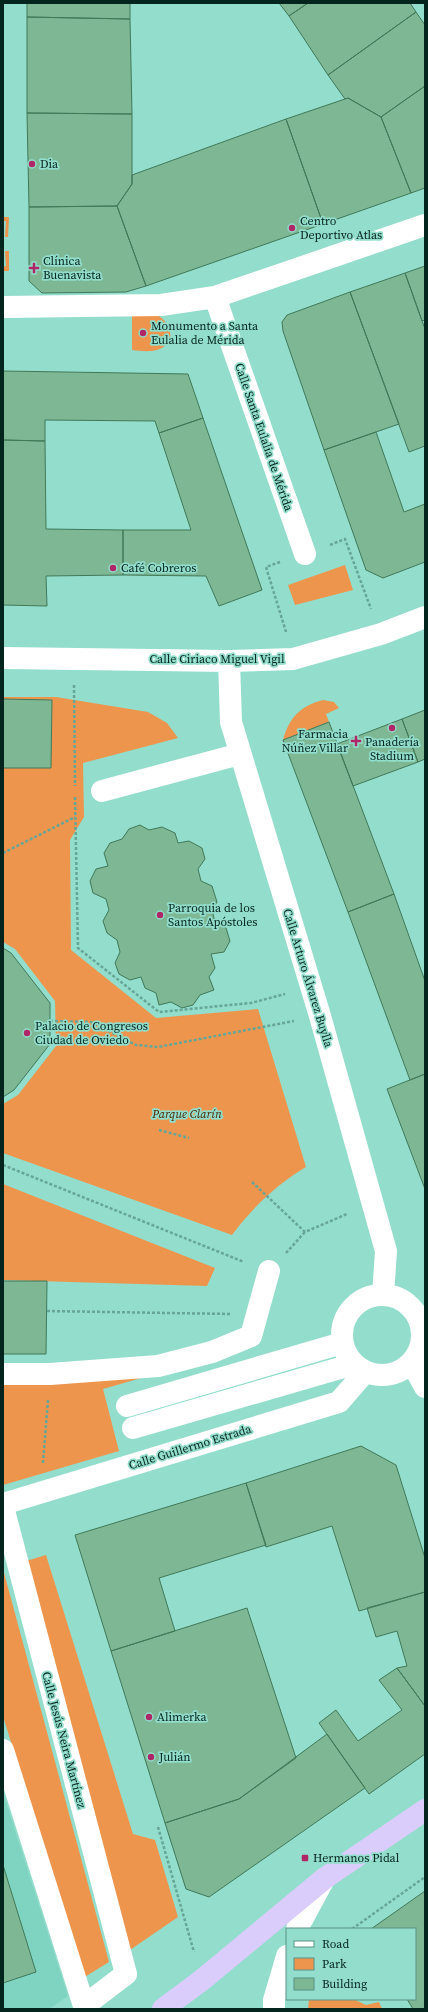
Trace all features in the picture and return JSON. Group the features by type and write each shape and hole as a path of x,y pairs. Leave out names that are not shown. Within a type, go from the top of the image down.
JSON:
{"highway":[{"path":"163,2009 202,1980 325,1878 425,1810"}],"street":[{"path":"3,307 161,305 215,297 425,225"},
{"name":"Calle Santa Eulalia de Mérida","path":"215,297 304,554"},
{"name":"Calle Ciriaco Miguel Vigil","path":"3,658 229,661 293,659 381,634 425,617"},
{"name":"Calle Arturo Álvarez Buylla","path":"229,661 231,722 320,1016 374,1202 386,1251 382,1295"},
{"path":"102,791 240,754"},
{"path":"3,1374 50,1374 158,1366 212,1352 251,1336 269,1271"},
{"path":"382,1295 396,1297 407,1304 416,1313 421,1326 422,1339 418,1352 412,1363 402,1371 390,1375 377,1376 359,1368 346,1355 342,1343 341,1332 344,1320 351,1309 360,1301 371,1296 382,1295"},
{"path":"127,1406 342,1343"},
{"path":"412,1363 425,1387"},
{"path":"133,1428 359,1368"},
{"name":"Calle Guillermo Estrada","path":"3,1505 339,1402 359,1368"},
{"name":"Calle Jesús Neira Martínez","path":"3,1505 126,1974 84,2006 3,1750"},
{"path":"298,1928 325,1878"},
{"path":"274,2009 274,2000 286,1959"}],"path":[{"path":"280,609 266,567 345,539 363,588"},
{"path":"74,659 75,757"},
{"path":"3,853 75,817 78,948 159,1012 251,1003 311,987"},
{"path":"50,1021 91,1022 136,1045 158,1047 320,1016"},
{"path":"159,1130 189,1138"},
{"path":"3,1165 223,1254 269,1271"},
{"path":"252,1182 305,1232 374,1202"},
{"path":"47,1311 256,1315"},
{"path":"41,1493 50,1374"},
{"path":"158,1827 202,1980"},
{"path":"353,1928 425,1877"}],"shaded area":[{"path":"3,1793 68,1996 49,2009 3,2009"}],"green space":[{"path":"3,217 9,217 8,237 5,237 6,221 3,221"},
{"path":"5,251 9,251 9,271 3,271 3,267 6,266"},
{"path":"154,314 165,321 168,326 170,338 168,343 164,347 157,350 132,350 132,315"},
{"path":"345,565 353,590 295,605 288,585"},
{"name":"Parque Clarín","path":"3,697 56,697 148,712 167,723 178,738 83,763 84,817 70,840 71,950 156,1018 258,1009 306,1167 285,1181 266,1197 248,1215 232,1235 3,1153 3,1104 18,1095 56,1046 55,1001 15,949 3,942"},
{"path":"323,700 334,702 339,708 326,714 329,722 283,740 285,732 292,719 302,709"},
{"path":"3,1184 215,1268 207,1286 3,1280"},
{"path":"172,1369 103,1389 119,1451 3,1485 3,1379"},
{"path":"46,1555 133,1834 155,1840 178,1917 130,1950 26,1561"},
{"path":"3,1569 109,1962 83,1978 3,1716"},
{"path":"309,2000 355,2000 366,2005 379,2002 382,2009 308,2009"}],"building":[{"path":"27,3 130,3 130,19 27,17"},
{"path":"279,3 308,3 289,16"},
{"path":"308,3 410,3 416,12 328,75 289,16"},
{"path":"416,12 425,25 425,86 381,117 348,98 345,99 328,75"},
{"path":"27,17 130,19 132,114 27,113"},
{"path":"425,86 425,188 411,193 381,117"},
{"path":"348,98 381,117 411,193 323,224 286,119"},
{"path":"27,113 132,114 132,184 117,206 29,207"},
{"path":"286,119 323,224 146,286 117,206 132,184 132,175"},
{"path":"117,206 146,286 126,292 42,293 29,281 29,207"},
{"path":"425,266 425,320 422,321 405,273"},
{"path":"405,273 425,329 425,446 409,452 350,292"},
{"path":"350,292 399,424 324,450 283,331 282,322 287,315"},
{"path":"3,371 188,374 203,418 159,433 155,421 45,420 45,441 3,440"},
{"path":"203,418 262,590 219,606 206,576 123,575 123,530 191,530 159,433"},
{"path":"376,432 404,512 425,504 425,562 383,578 366,570 324,450"},
{"path":"3,440 45,441 46,529 123,530 123,575 46,576 47,606 3,605"},
{"path":"3,699 52,700 51,768 3,768"},
{"path":"425,710 425,759 418,762 402,719"},
{"path":"402,719 418,762 353,786 337,744"},
{"path":"329,722 394,894 348,912 283,740"},
{"name":"Parroquia de los Santos Apóstoles","path":"140,825 149,830 162,827 175,833 178,843 189,841 202,848 205,859 198,869 201,881 212,886 217,902 212,910 215,922 226,928 230,941 224,952 211,954 215,968 209,977 214,990 200,995 193,1005 182,1008 171,1002 159,1005 156,993 145,988 141,977 130,980 119,974 115,963 120,952 117,940 107,933 103,921 109,910 106,899 93,893 90,881 96,869 108,866 104,853 110,843 122,839 129,829"},
{"path":"394,894 425,981 425,1074 410,1080 348,912"},
{"name":"Palacio de Congresos Ciudad de Oviedo","path":"3,948 11,953 50,1003 50,1044 14,1090 3,1097"},
{"path":"425,1074 425,1189 387,1089"},
{"path":"3,1281 47,1281 46,1354 3,1354"},
{"path":"361,1446 396,1465 425,1558 425,1592 359,1611 332,1526 266,1547 246,1483"},
{"path":"246,1483 266,1545 159,1578 175,1631 111,1651 75,1535"},
{"path":"425,1592 425,1706 397,1668 407,1666 397,1631 376,1637 367,1608"},
{"path":"247,1608 296,1758 239,1799 165,1823 111,1651"},
{"path":"397,1668 425,1706 425,1754 369,1794 319,1723 336,1710 358,1741 402,1710 379,1680"},
{"path":"327,1734 365,1788 209,1897 186,1889 165,1823 239,1799"},
{"path":"3,1865 36,1972 3,1983"},
{"path":"425,1891 425,2009 413,2009 408,2000 416,2000 416,1928 372,1928"}],"place":[{"name":"Dia","path":"32,164"},
{"name":"Centro Deportivo Atlas","path":"292,228"},
{"name":"Clínica Buenavista","path":"34,268"},
{"name":"Monumento a Santa Eulalia de Mérida","path":"143,333"},
{"name":"Café Cobreros","path":"113,568"},
{"name":"Panadería Stadium","path":"392,728"},
{"name":"Farmacia Núñez Villar","path":"356,741"},
{"name":"Parroquia de los Santos Apóstoles","path":"160,915"},
{"name":"Palacio de Congresos Ciudad de Oviedo","path":"27,1033"},
{"name":"Alimerka","path":"149,1717"},
{"name":"Julián","path":"151,1757"},
{"name":"Hermanos Pidal","path":"305,1858"}]}
